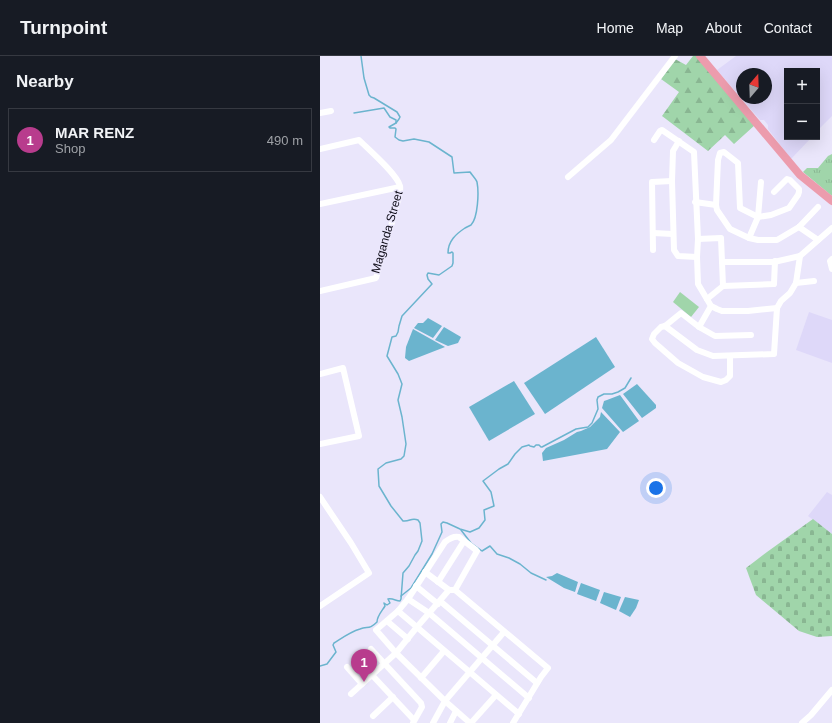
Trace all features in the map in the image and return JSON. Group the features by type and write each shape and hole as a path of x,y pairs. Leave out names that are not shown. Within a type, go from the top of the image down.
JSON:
{"main road":[{"path":"701,57 800,175 832,201"}],"street":[{"path":"568,177 611,140 675,56"},
{"path":"320,113 331,111"},
{"path":"654,140 662,130 694,152 698,239 698,284 711,306 722,311 748,312 777,308"},
{"name":"Maganda Street","path":"320,149 359,140 392,173 400,187 399,198 376,278 320,291"},
{"path":"679,141 673,151 672,181 674,250 678,256 697,257"},
{"path":"774,192 787,180 790,180 799,189 798,195 789,208 771,215 758,217 740,208 738,163 724,152 720,153 718,160 716,205 717,210 730,229 749,238 758,240 777,240 799,227 818,207"},
{"path":"653,250 652,182 672,181"},
{"path":"749,238 758,217 761,182"},
{"path":"320,204 400,187"},
{"path":"696,202 716,205"},
{"path":"799,227 818,240"},
{"path":"698,239 721,238 730,229"},
{"path":"722,262 775,261 800,256 832,229"},
{"path":"653,233 673,234"},
{"path":"721,238 723,286"},
{"path":"665,326 697,350 713,356 774,354 777,308 796,283 800,256"},
{"path":"831,260 832,269"},
{"path":"707,299 723,286 774,284 775,261"},
{"path":"796,283 814,281"},
{"path":"698,327 711,306"},
{"path":"730,356 730,376 721,382 703,377 678,363 652,339 654,334 681,313 698,327 715,336 752,335"},
{"path":"320,374 343,368 359,436 320,444"},
{"path":"320,497 369,573 320,606"},
{"path":"352,694 396,654 417,627 452,590 477,551 456,536 444,542 408,599 398,611 376,630 396,654 445,701 471,723 496,695"},
{"path":"438,582 464,541"},
{"path":"425,572 452,590 548,668 537,683 513,723"},
{"path":"416,586 439,602 537,683"},
{"path":"408,599 429,614 529,698"},
{"path":"398,611 519,714"},
{"path":"387,621 408,639"},
{"path":"433,723 445,701 504,632"},
{"path":"357,657 414,722 422,707 421,703 370,649"},
{"path":"421,678 444,651"},
{"path":"347,667 362,684"},
{"path":"802,723 811,715 832,690"},
{"path":"373,716 393,698"},
{"path":"450,723 456,711"}],"shaded area":[{"path":"736,56 832,56 832,116 820,128 820,68 784,68 784,140 809,140 791,159 768,129 768,125 764,120 760,120 746,104 772,104 772,68 736,68 736,92 717,70"},
{"path":"809,312 832,320 832,363 796,350"},
{"path":"827,492 832,495 832,534 808,516"}],"green space":[{"path":"693,56 696,56 755,125 734,144 725,135 708,151 662,116 679,92 661,79 675,59 686,65"},
{"path":"832,154 832,196 803,172 807,168 818,168 828,156"},
{"path":"680,292 699,307 691,317 673,302"},
{"path":"813,519 832,534 832,636 817,637 799,631 756,595 746,568"}],"water":[{"path":"428,318 442,326 433,338 414,328 418,323 423,323"},
{"path":"444,327 461,337 458,343 448,346 435,340"},
{"path":"413,329 445,347 409,361 405,358 406,347"},
{"path":"596,337 615,367 545,414 524,383"},
{"path":"514,381 535,414 489,441 469,407"},
{"path":"637,384 656,405 656,408 642,418 623,394"},
{"path":"620,395 639,421 623,432 602,408 604,401"},
{"path":"601,412 620,432 607,449 543,461 542,453 546,448 590,427 600,417"},
{"path":"557,573 578,582 575,592 564,588 546,577"},
{"path":"581,583 600,590 596,601 577,594"},
{"path":"604,592 621,597 616,610 600,603"},
{"path":"625,597 639,600 630,617 619,611"}],"waterway":[{"path":"361,56 364,78 369,95 397,112 400,117 396,123"},
{"path":"320,666 327,664 336,652 333,645 334,643 346,635 363,628 370,627 377,622 385,606 384,603 387,605 390,603 388,599 400,601 403,573 418,551 422,541 420,523 418,520 414,519 403,521 391,506 379,486 378,469 386,463 401,459 404,456 406,444 398,400 402,384 387,356 392,337 396,336 398,332 402,316 432,284 428,279 428,273 439,275 452,266 453,253 448,253 449,245 456,235 473,222 477,211 478,198 477,182 475,178 470,172 454,173 452,157 429,142 414,139 403,141 395,137 396,129 389,127 396,123 396,120 390,117 384,108 354,113"},
{"path":"401,596 411,588 432,554 442,532 441,524 443,522 470,532 479,528 485,520 484,510 494,506 491,492 483,481 508,464 522,447 529,445 534,447 539,445 542,447 576,429 588,427 592,423 598,409 598,397 604,394 612,394 625,388 631,378"},
{"path":"461,530 471,543 482,551 490,546 497,554 509,558 520,564 531,573 546,580"}],"place":[{"name":"MAR RENZ","path":"364,682"}]}
